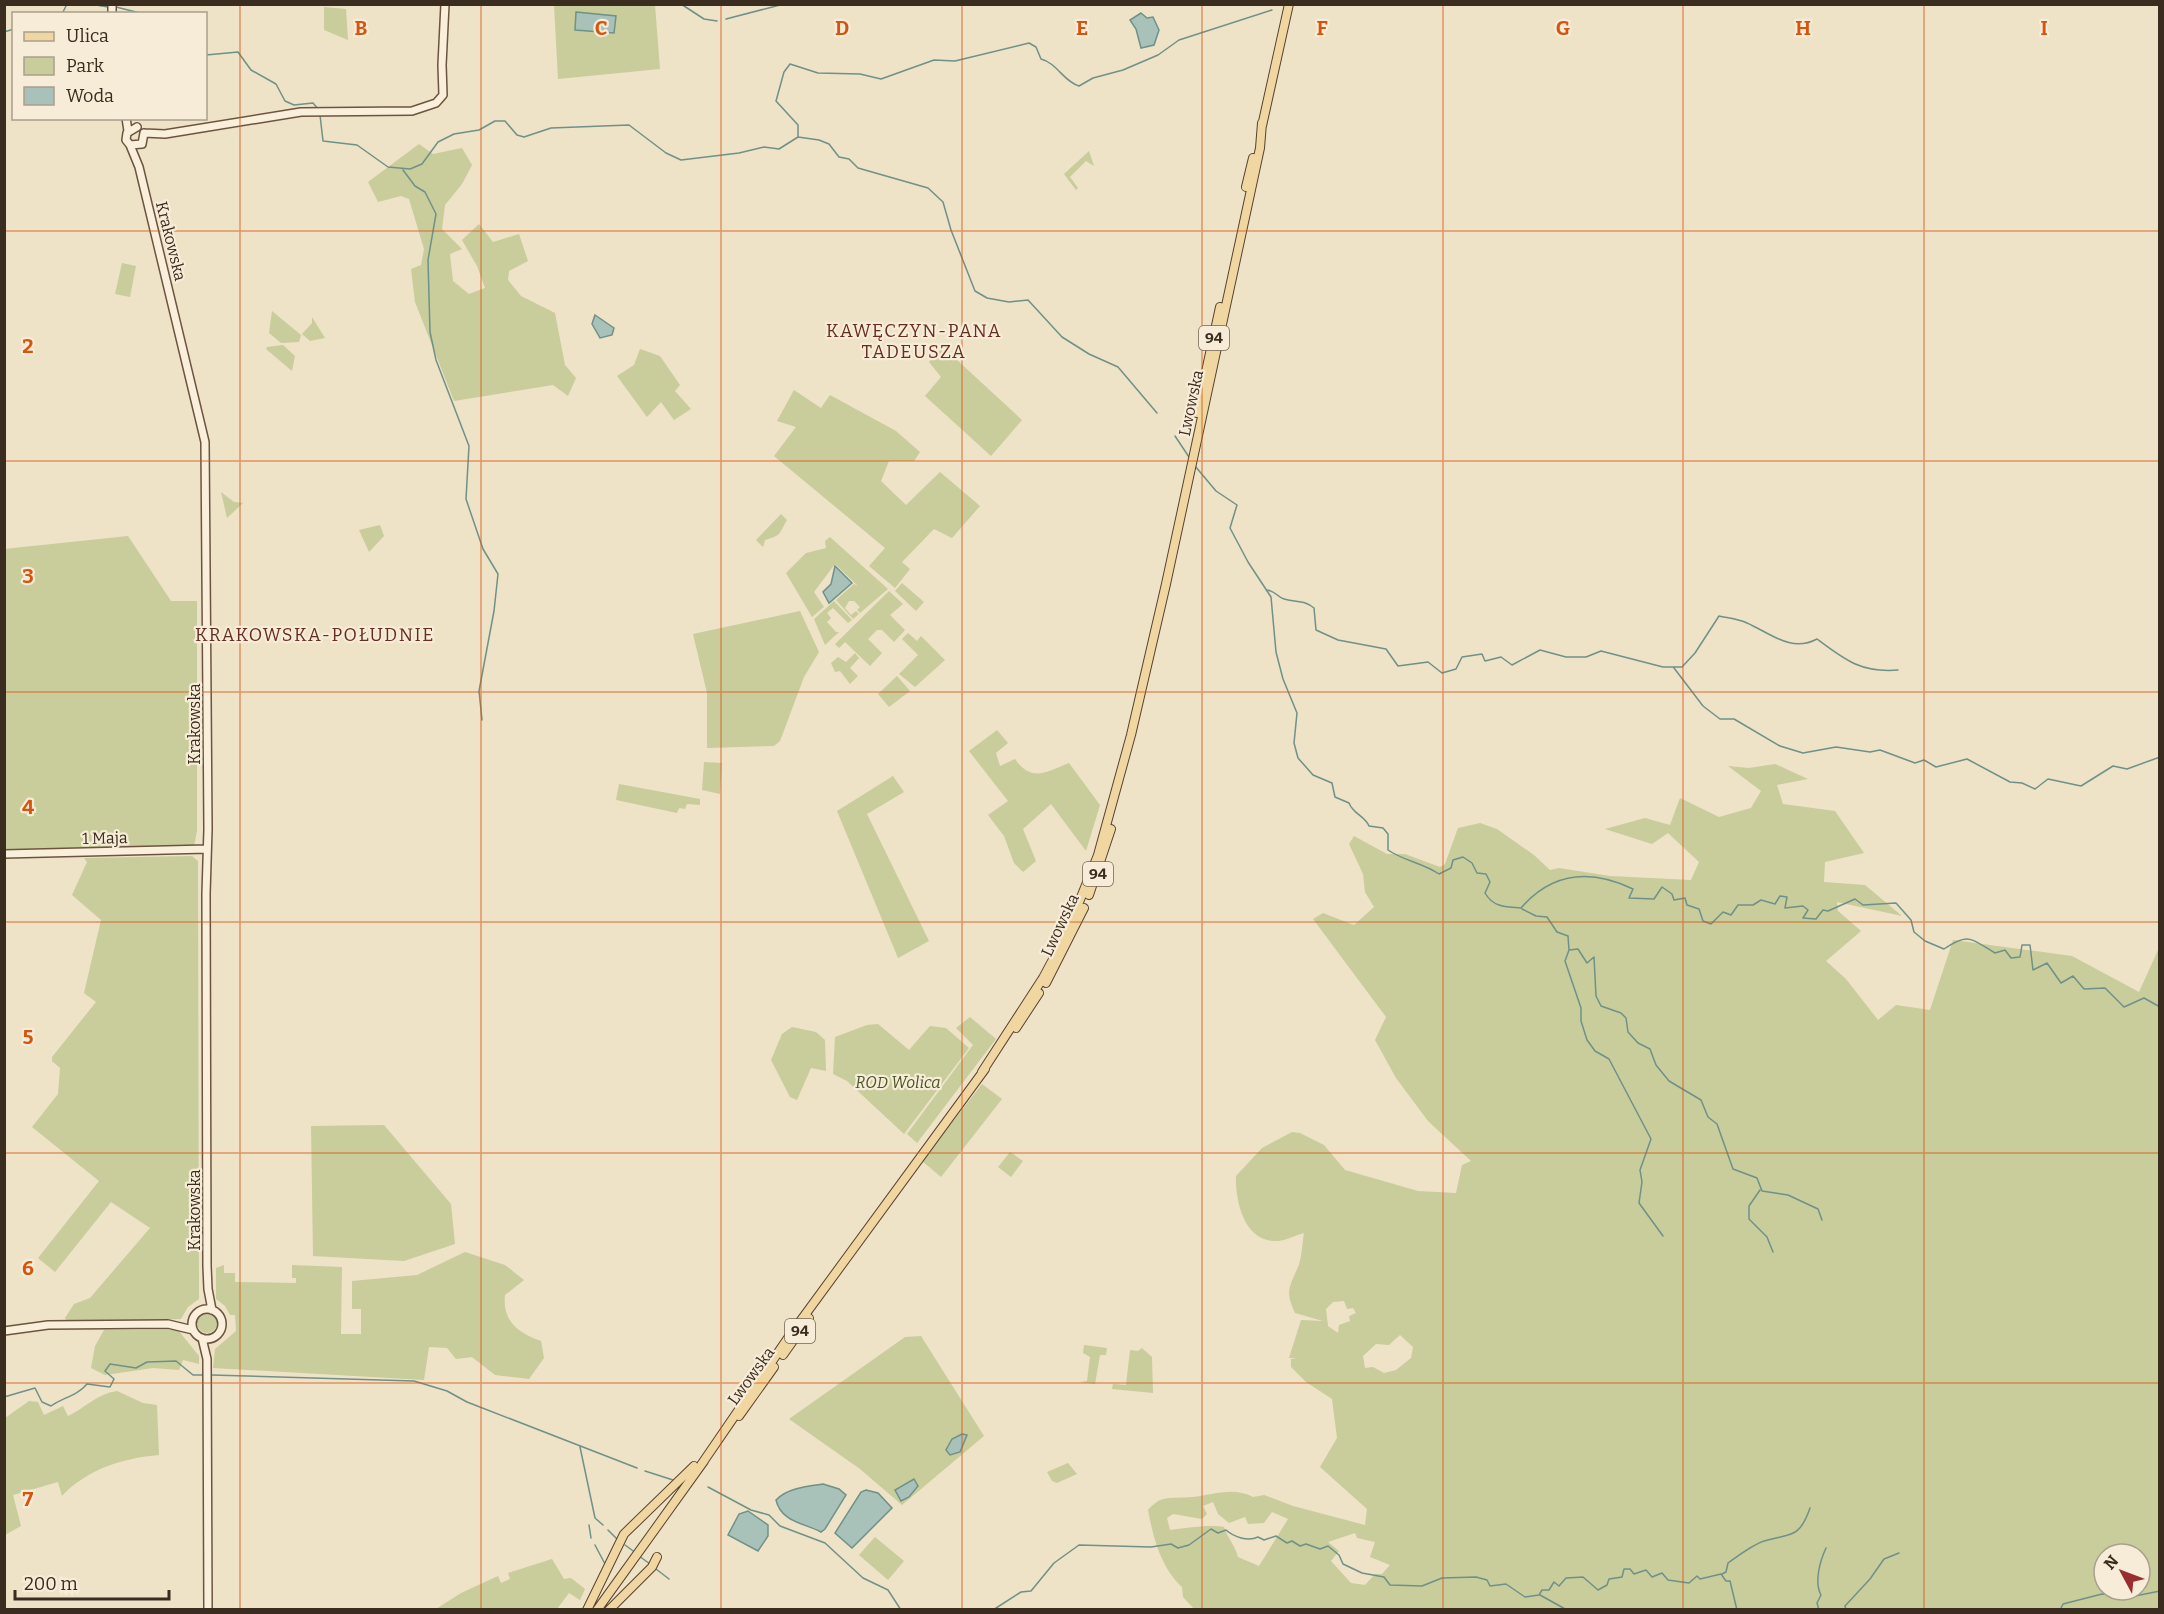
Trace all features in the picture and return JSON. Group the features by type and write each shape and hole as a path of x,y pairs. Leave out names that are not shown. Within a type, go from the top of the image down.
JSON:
{"main road":[{"name":"Lwowska","path":"597,1610 700,1465 758,1390 839,1272 1035,1001 1078,921 1094,884 1113,824 1190,458 1260,148 1262,123 1289,4"},
{"name":"Lwowska","path":"700,1465 807,1312 839,1272"},
{"path":"588,1610 624,1534 711,1448"},
{"path":"609,1610 652,1567 657,1557"}],"street":[{"path":"132,120 144,133 165,134 319,111 412,111 436,103 443,95 444,89 442,65 446,4"},
{"path":"126,120 128,131 126,138 130,145 143,143 165,134"},
{"path":"128,131 137,127"},
{"path":"143,143 144,133"},
{"name":"Krakowska","path":"139,167 138,154 143,143"},
{"name":"Krakowska","path":"130,145 139,167 205,442 208,1289 212,1310"},
{"name":"1 Maja","path":"4,854 207,849"},
{"name":"Krakowska","path":"201,1310 208,1289"},
{"path":"4,1331 48,1325 168,1324 192,1319 201,1310 212,1310 218,1314 222,1323 219,1332 212,1338 207,1359 208,1610"},
{"path":"192,1319 193,1329"},
{"path":"168,1324 193,1329 202,1338 207,1359"},
{"path":"202,1338 212,1338"}],"green space":[{"path":"554,5 655,5 660,69 558,79"},
{"path":"324,7 346,9 348,40 324,30"},
{"path":"419,144 433,154 462,148 472,165 462,184 445,205 442,229 462,249 450,254 453,281 469,294 485,288 477,266 462,240 479,224 493,242 519,234 528,261 509,271 508,280 521,296 555,313 565,365 576,378 568,396 553,385 454,401 415,302 411,269 421,265 424,249 409,199 401,196 378,202 368,182"},
{"path":"1089,151 1094,166 1086,161 1070,177 1078,188 1076,190 1064,174"},
{"path":"122,263 136,266 130,297 115,294"},
{"path":"272,311 301,335 299,342 281,343 269,333"},
{"path":"312,317 325,338 310,341 302,334 312,323"},
{"path":"283,345 295,356 292,371 266,349"},
{"path":"943,347 1022,420 991,456 925,396 941,377 929,362"},
{"path":"640,349 660,356 680,385 675,391 691,409 674,420 661,402 647,417 617,376 634,365"},
{"path":"794,390 821,408 830,395 896,431 920,452 914,461 889,461 881,481 906,505 940,472 980,506 952,538 934,529 902,562 910,569 895,588 869,566 885,548 774,456 796,427 777,421"},
{"path":"221,492 234,502 243,503 227,518"},
{"path":"781,514 787,520 779,534 765,540 763,547 756,540"},
{"path":"380,525 384,536 369,552 359,530"},
{"path":"128,536 171,601 197,601 197,831 194,846 5,851 4,549"},
{"path":"830,537 888,589 860,613 857,610 860,607 854,601 849,601 845,608 851,615 856,611 859,614 853,619 836,600 854,584 858,586 835,564 814,592 824,607 812,617 786,573 806,553 826,548 825,541"},
{"path":"902,583 924,602 916,611 895,591"},
{"path":"889,591 903,604 890,615 905,630 894,642 882,630 877,630 868,639 882,653 870,666 845,642 839,648 835,644"},
{"path":"834,601 852,620 848,623 833,608 827,613 831,618 827,622 836,632 839,632 825,645 814,619"},
{"path":"800,611 819,652 804,677 780,741 774,746 707,748 707,693 693,634"},
{"path":"908,633 917,641 921,636 945,660 915,687 899,674 918,655 902,639"},
{"path":"855,653 859,658 850,668 858,676 850,684 840,671 835,672 831,663 838,657 846,662"},
{"path":"897,676 910,691 889,707 878,694"},
{"path":"997,730 1008,743 996,753 1000,766 1015,759 1027,771 1040,773 1069,763 1100,805 1086,851 1051,804 1023,829 1036,861 1023,872 1014,863 1004,836 988,815 1008,801 969,751"},
{"path":"704,762 722,763 720,794 702,790"},
{"path":"1775,764 1808,779 1777,785 1783,804 1835,811 1864,853 1825,862 1824,882 1865,885 1902,916 1837,902 1838,911 1861,931 1826,961 1846,979 1878,1020 1896,1005 1930,1010 1953,940 2072,956 2139,992 2159,948 2159,1609 1194,1609 1183,1597 1182,1587 1163,1561 1155,1541 1148,1510 1159,1501 1166,1498 1223,1492 1238,1492 1253,1497 1264,1495 1293,1506 1365,1525 1367,1509 1320,1467 1337,1438 1332,1399 1306,1382 1291,1367 1291,1359 1297,1358 1289,1358 1301,1320 1323,1321 1295,1313 1290,1299 1289,1290 1299,1263 1304,1233 1277,1241 1266,1240 1257,1235 1249,1228 1240,1208 1236,1176 1262,1148 1292,1132 1300,1133 1324,1145 1345,1170 1418,1191 1456,1193 1462,1165 1471,1161 1428,1121 1396,1078 1375,1040 1386,1017 1313,919 1323,913 1354,925 1374,907 1365,892 1363,874 1349,844 1354,836 1387,854 1405,854 1440,867 1445,864 1458,828 1480,823 1497,829 1534,855 1550,870 1559,868 1610,876 1691,880 1699,862 1668,833 1652,844 1605,829 1645,818 1670,825 1680,798 1719,817 1751,808 1761,791 1728,766 1749,768","holes":["1344,1301 1347,1309 1353,1308 1356,1313 1349,1316 1350,1321 1339,1325 1338,1333 1328,1326 1326,1309 1333,1302","1400,1335 1413,1347 1411,1358 1396,1370 1384,1373 1373,1367 1365,1368 1363,1356 1376,1344 1389,1345","1213,1502 1218,1514 1229,1523 1245,1517 1248,1524 1264,1523 1272,1512 1288,1519 1259,1566 1238,1557 1224,1527 1205,1526 1170,1530 1167,1518 1173,1514 1202,1519 1207,1514 1203,1506","1355,1533 1357,1538 1375,1542 1370,1557 1390,1565 1382,1574 1375,1574 1365,1585 1351,1583 1331,1561 1339,1551 1328,1542"]},
{"path":"893,776 904,792 867,814 929,941 898,958 837,811"},
{"path":"619,784 700,799 700,805 687,804 685,809 679,808 677,813 616,800"},
{"path":"192,856 198,861 199,1299 188,1307 181,1319 67,1322 65,1318 74,1304 90,1298 150,1228 111,1202 55,1272 38,1258 99,1181 32,1127 58,1094 60,1068 52,1061 52,1057 96,1002 84,993 101,920 72,895 87,862 84,858"},
{"path":"970,1017 996,1039 917,1143 907,1134 973,1045 956,1028"},
{"name":"ROD Wolica","path":"878,1024 909,1050 930,1026 946,1028 969,1048 904,1134 847,1081 833,1074 835,1037 867,1025"},
{"name":"ROD Wolica","path":"792,1027 816,1032 825,1040 826,1071 811,1068 797,1100 790,1097 771,1060 782,1034"},
{"path":"982,1084 1002,1099 941,1177 922,1161"},
{"path":"384,1125 451,1204 455,1244 404,1261 313,1256 311,1126"},
{"path":"1010,1152 1023,1161 1011,1177 998,1167"},
{"path":"465,1252 505,1265 524,1280 505,1295 505,1304 509,1319 514,1325 541,1341 544,1358 529,1379 495,1375 472,1357 456,1359 447,1348 429,1347 424,1380 213,1368 215,1349 236,1331 235,1315 230,1315 225,1306 216,1299 216,1268 224,1265 224,1273 235,1273 235,1282 296,1283 296,1278 292,1278 292,1265 342,1267 341,1334 361,1334 361,1309 352,1309 352,1281 417,1275"},
{"path":"207,1313 214,1316 217,1323 214,1330 207,1333 200,1330 197,1323 200,1316"},
{"path":"104,1330 178,1330 199,1356 199,1364 183,1360 179,1370 153,1368 105,1375 91,1368 95,1346"},
{"path":"921,1336 984,1436 902,1505 860,1469 789,1419 905,1337"},
{"path":"1084,1345 1107,1348 1106,1355 1100,1355 1095,1384 1080,1382 1087,1381 1090,1357 1083,1353"},
{"path":"1142,1348 1152,1357 1153,1393 1112,1389 1113,1384 1126,1385 1130,1350 1138,1351"},
{"path":"117,1391 143,1403 157,1405 159,1455 106,1466 83,1479 62,1496 58,1482 13,1495 21,1526 5,1535 5,1418 29,1401 38,1402 44,1415 63,1406 68,1416 97,1398"},
{"path":"1068,1463 1077,1474 1057,1483 1052,1481 1047,1472"},
{"path":"875,1537 904,1561 888,1580 859,1555"},
{"path":"552,1559 564,1579 571,1578 585,1589 580,1600 569,1593 557,1609 436,1609 461,1593 498,1576 501,1583 510,1579 508,1573"}],"water":[{"path":"576,12 616,16 614,33 575,30"},
{"path":"1141,13 1147,18 1153,17 1159,30 1154,45 1141,48 1136,29 1130,20"},
{"path":"595,315 614,328 612,335 600,338 592,324"},
{"path":"835,566 852,583 829,603 823,592 831,584"},
{"path":"962,1434 967,1435 960,1452 950,1455 946,1450 952,1439"},
{"path":"914,1479 918,1486 909,1497 901,1501 895,1490"},
{"path":"823,1484 839,1489 846,1495 821,1532 788,1517 776,1500 798,1488"},
{"path":"866,1490 878,1493 892,1508 852,1548 835,1533 861,1492"},
{"path":"748,1511 768,1525 768,1536 758,1551 728,1535 739,1514"}],"waterway":[{"path":"63,12 67,4"},
{"path":"90,4 108,7"},
{"path":"681,4 704,19 717,21"},
{"path":"726,19 780,5 804,4"},
{"path":"116,7 136,12"},
{"path":"320,115 323,141 357,145 388,167 410,169 422,164 438,142 454,134 479,130 495,121 505,121 517,135 524,137 551,128 629,125 666,153 681,160 739,153 764,147 779,149 798,137 798,125 776,101 784,72 790,64 818,73 860,74 881,79 934,60 955,61 1029,43 1036,47 1041,59 1052,64 1069,81 1079,86 1093,78 1123,70 1158,55 1179,40 1272,10"},
{"path":"4,32 12,30"},
{"path":"207,55 238,52 251,70 276,84 285,101 294,105 313,103 319,110"},
{"path":"798,137 829,144 839,157 849,159 858,168 928,188 943,202 951,230 975,291 987,298 1009,302 1028,300 1062,337 1089,354 1118,367 1157,413"},
{"path":"403,170 415,186 425,192 436,214 428,260 430,332 436,360 469,446 466,499 483,549 498,574 494,611 479,691 482,720"},
{"path":"1175,436 1189,457"},
{"path":"1195,466 1216,491 1237,505 1230,528 1248,562 1271,597 1276,652 1283,679 1297,713 1294,743 1298,758 1313,775 1332,783 1335,797 1349,803 1369,826 1383,828 1388,834 1388,850 1394,854 1439,874 1451,868 1453,860 1463,857 1472,863 1477,873 1486,874 1490,882 1485,893 1488,898 1496,904 1510,907 1521,908 1533,896 1559,880 1588,876 1602,878 1633,889 1629,898 1654,899 1662,887 1672,894 1674,900 1685,898 1687,905 1699,909 1703,921 1711,924 1723,912 1731,915 1738,905 1753,905 1761,900 1775,904 1780,896 1787,897 1785,908 1803,906 1808,910 1803,918 1816,919 1823,910 1828,911 1855,899 1863,905 1896,903 1911,920 1914,932 1925,941 1944,949 1959,940 1970,939 1995,953 2005,950 2011,958 2020,957 2022,945 2030,945 2033,970 2047,963 2061,983 2073,976 2084,989 2105,988 2124,1007 2144,998 2160,1007"},
{"path":"1266,590 1284,599 1303,602 1314,608 1316,630 1338,640 1386,649 1398,666 1428,662 1442,673 1456,669 1462,657 1482,654 1485,661 1501,657 1512,665 1540,650 1566,657 1586,657 1601,651 1663,667 1682,667 1695,653 1719,616 1744,622 1789,643 1807,643 1817,639 1845,659 1863,667 1898,670"},
{"path":"1674,668 1703,706 1720,719 1734,719 1780,746 1803,753 1836,747 1870,752 1880,750 1915,763 1924,760 1936,767 1967,759 2010,782 2022,783 2035,789 2048,779 2081,786 2113,766 2127,769 2160,757"},
{"path":"1522,909 1536,916 1547,917 1557,932 1568,936 1569,950 1578,949 1587,963 1594,957 1596,996 1601,1006 1621,1013 1626,1018 1628,1032 1638,1043 1650,1049 1656,1065 1669,1081 1701,1100 1708,1117 1717,1124 1733,1169 1757,1178 1762,1191 1788,1195 1818,1209 1822,1220"},
{"path":"1569,950 1565,961 1581,1008 1581,1021 1587,1040 1595,1051 1609,1059 1651,1139 1640,1170 1642,1182 1639,1203 1663,1236"},
{"path":"1760,1190 1749,1206 1749,1219 1767,1237 1773,1252"},
{"path":"4,1397 35,1388 42,1402 51,1406 79,1391 87,1384 110,1387 114,1379 105,1371 110,1364 136,1368 147,1362 176,1361 193,1375 203,1375"},
{"path":"211,1375 414,1381 447,1391 467,1402 637,1468"},
{"path":"580,1447 595,1518 603,1525"},
{"path":"645,1471 673,1480"},
{"path":"708,1487 751,1510 769,1515 780,1526 825,1543 863,1578 888,1590 901,1610"},
{"path":"1722,1574 1726,1572 1728,1563 1750,1548 1764,1541 1793,1534 1802,1526 1810,1508"},
{"path":"589,1525 591,1538"},
{"path":"993,1610 1021,1592 1031,1591 1054,1563 1079,1545 1151,1547 1171,1544 1178,1548 1189,1545 1211,1529 1218,1533 1226,1530 1237,1537 1246,1539 1258,1537 1264,1540 1276,1536 1287,1543 1292,1541 1300,1546 1306,1544 1320,1549 1328,1546 1339,1555 1343,1564 1362,1573 1384,1577 1390,1585 1422,1586 1442,1578 1476,1577 1487,1580 1490,1586 1506,1584 1525,1597 1539,1595 1542,1590 1549,1590 1554,1582 1559,1586 1566,1578 1583,1577 1598,1590 1607,1585 1609,1579 1622,1577 1624,1569 1630,1569 1634,1574 1646,1570 1652,1577 1662,1573 1668,1580 1689,1583 1697,1576 1700,1579 1721,1574 1726,1581 1730,1581 1737,1610"},
{"path":"608,1530 617,1539"},
{"path":"595,1545 605,1564"},
{"path":"625,1545 636,1553"},
{"path":"1819,1610 1817,1603 1821,1595 1818,1584 1819,1571 1826,1548"},
{"path":"1846,1610 1845,1606 1870,1579 1884,1559 1899,1553"},
{"path":"639,1556 650,1564"},
{"path":"656,1569 669,1579"},
{"path":"2060,1610 2063,1604 2102,1594 2135,1596 2160,1591"},
{"path":"1540,1595 1567,1610"}],"district":[{"name":"KAWĘCZYN-PANA TADEUSZA","path":"914,341"},
{"name":"KRAKOWSKA-POŁUDNIE","path":"315,635"}]}
